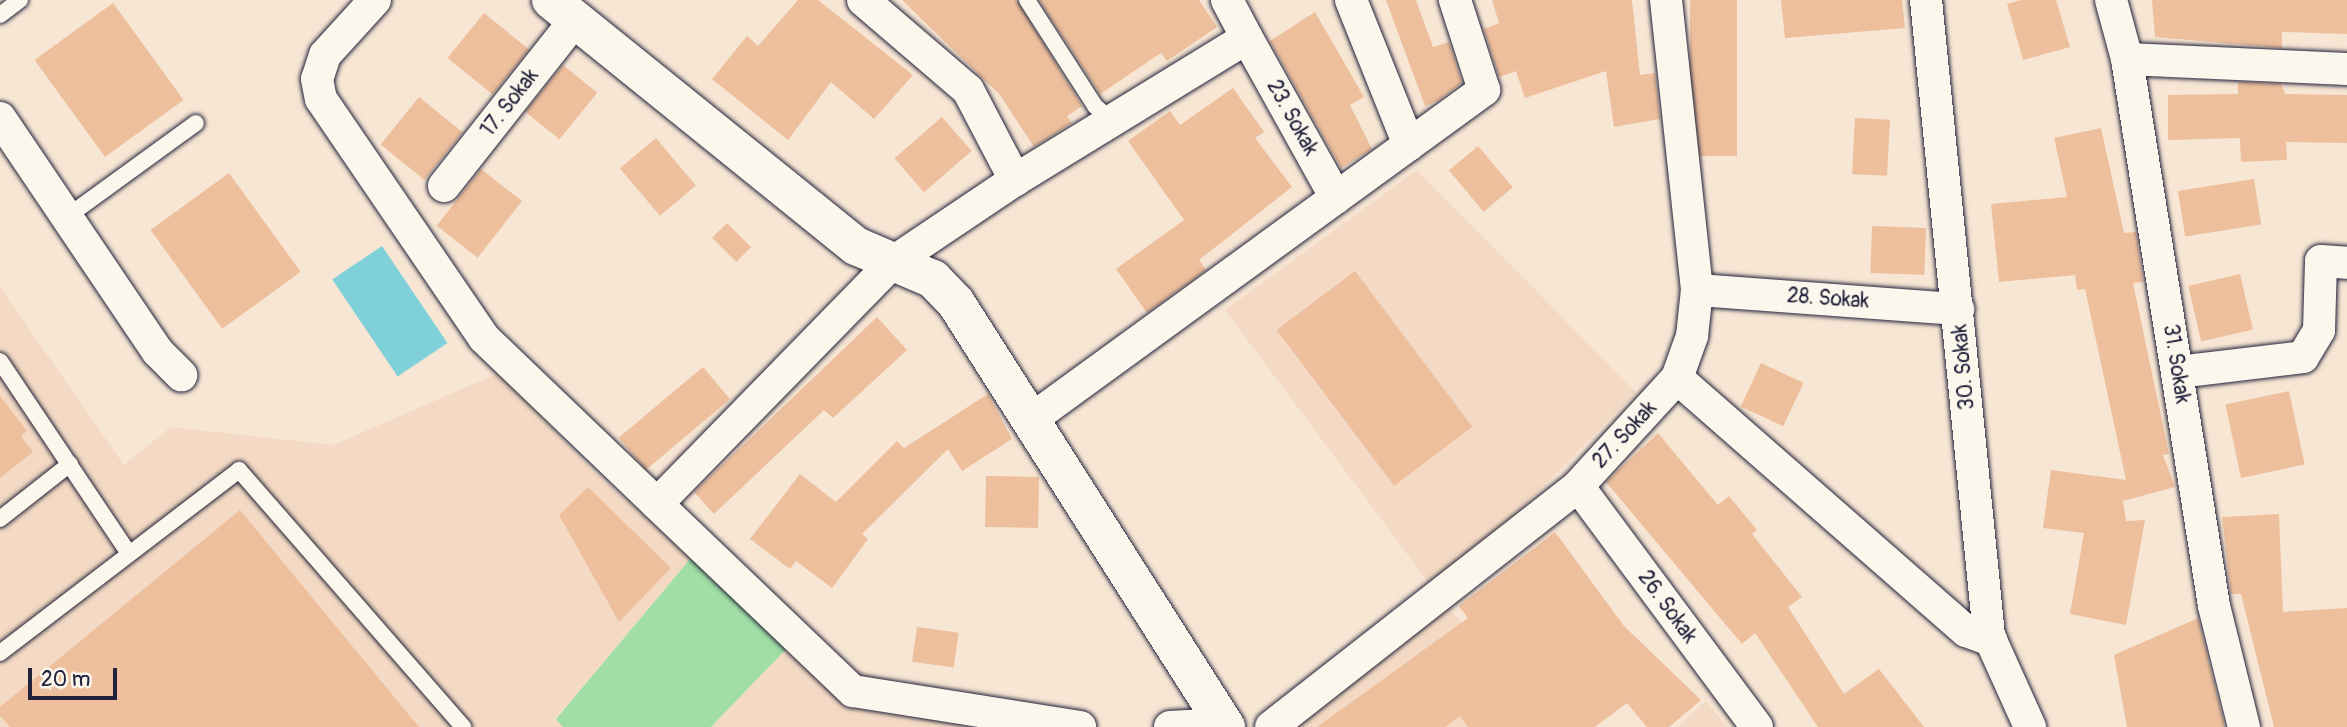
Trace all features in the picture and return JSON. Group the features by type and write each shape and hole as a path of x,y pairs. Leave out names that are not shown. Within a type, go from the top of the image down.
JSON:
{"street":[{"path":"374,0 325,55 317,79 321,99 484,338 853,691 1080,727"},
{"path":"863,0 968,90 1015,180"},
{"name":"23. Sokak","path":"1227,0 1336,198"},
{"path":"1352,0 1409,145"},
{"path":"1029,421 1484,90 1455,0"},
{"name":"27. Sokak","path":"1271,727 1578,486 1677,379 1692,336 1697,290 1667,0"},
{"name":"30. Sokak","path":"1926,0 1991,640 2030,727"},
{"name":"31. Sokak","path":"2111,0 2127,59 2214,606 2244,727"},
{"path":"564,10 856,246 933,279 956,303 1225,725"},
{"name":"17. Sokak","path":"444,186 564,10"},
{"path":"657,503 893,262 1015,180 1247,38"},
{"path":"2127,59 2347,69"},
{"path":"0,118 158,352 181,375"},
{"path":"2178,372 2303,358 2319,330 2321,261 2347,263"},
{"name":"28. Sokak","path":"1697,290 1958,309"},
{"path":"1677,379 1966,631 1991,640"},
{"name":"26. Sokak","path":"1578,486 1756,727"},
{"path":"1170,727 1225,725"}],"lane":[{"path":"0,15 20,0"},
{"path":"1027,0 1095,106 1112,121"},
{"path":"68,216 196,123"},
{"path":"0,361 129,554"},
{"path":"0,519 70,464"},
{"path":"0,653 239,470 463,727"}],"shaded area":[{"path":"1417,170 1636,392 1437,594 1225,310"},
{"path":"0,287 124,465 171,427 333,445 499,373 594,472 691,558 556,718 563,727 0,727"},
{"path":"1437,594 1550,727 1281,727"},
{"path":"789,646 905,686 1099,720 1096,727 711,727"},
{"path":"1706,701 1727,727 1678,727"}],"green space":[{"path":"691,558 789,646 711,727 563,727 556,719"}],"water":[{"path":"382,246 447,343 398,377 332,280"}],"building":[{"path":"798,0 818,0 913,75 874,119 831,82 788,140 712,79 747,36 758,46"},
{"path":"902,0 1017,0 1082,106 1067,116 1072,123 1034,147 1000,95"},
{"path":"1039,0 1199,0 1217,27 1167,61 1161,53 1100,94"},
{"path":"1386,0 1416,0 1433,47 1449,42 1462,83 1437,101 1425,106"},
{"path":"1492,0 1632,0 1640,75 1655,73 1660,119 1614,127 1606,71 1525,98 1516,71 1499,77 1484,29 1499,23"},
{"path":"1690,0 1737,0 1737,156 1690,156"},
{"path":"1781,0 1902,0 1905,28 1785,38"},
{"path":"2021,0 2056,0 2070,47 2023,60 2007,4"},
{"path":"2152,0 2347,0 2347,34 2282,32 2282,48 2155,37"},
{"path":"113,3 184,100 105,157 35,60"},
{"path":"1315,12 1364,97 1350,105 1372,149 1341,168 1270,41"},
{"path":"484,13 529,50 493,95 447,58"},
{"path":"563,65 597,93 559,139 525,112"},
{"path":"2238,82 2281,84 2285,94 2347,95 2347,143 2286,142 2287,160 2241,162 2240,138 2168,140 2168,95 2238,94"},
{"path":"1233,88 1264,132 1255,138 1292,187 1199,260 1206,270 1147,313 1116,269 1184,220 1128,141 1170,111 1180,125"},
{"path":"419,97 463,132 424,180 381,144"},
{"path":"942,117 972,151 924,192 894,158"},
{"path":"1855,118 1890,120 1887,176 1852,174"},
{"path":"2101,128 2124,233 2136,232 2143,282 2133,283 2169,454 2163,455 2175,487 2123,501 2126,521 2145,520 2126,625 2070,614 2084,533 2043,528 2051,470 2126,480 2085,289 2077,290 2075,275 1999,282 1991,204 2067,197 2054,138"},
{"path":"656,138 696,185 660,216 620,168"},
{"path":"1478,146 1513,187 1484,212 1449,170"},
{"path":"481,169 522,201 478,258 437,226"},
{"path":"229,173 301,272 222,329 151,230"},
{"path":"2254,179 2261,224 2185,236 2178,191"},
{"path":"727,223 751,247 736,262 712,238"},
{"path":"1872,226 1926,228 1924,275 1870,273"},
{"path":"1355,271 1472,427 1394,486 1277,330"},
{"path":"2240,274 2253,330 2201,341 2188,286"},
{"path":"877,317 907,350 833,418 824,410 714,514 694,492"},
{"path":"1761,363 1804,383 1783,426 1741,407"},
{"path":"703,367 730,399 646,470 619,438"},
{"path":"2289,391 2305,464 2241,478 2225,405"},
{"path":"988,394 1012,439 962,471 948,449 862,534 868,539 832,588 796,561 790,569 750,539 800,474 836,502 897,441 904,448"},
{"path":"0,396 27,431 21,436 33,452 0,478"},
{"path":"1658,433 1718,505 1729,496 1757,530 1752,534 1802,597 1788,607 1844,694 1879,669 1924,727 1818,727 1755,633 1742,644 1606,482"},
{"path":"986,476 1039,477 1038,528 985,527"},
{"path":"588,487 671,568 619,622 559,515"},
{"path":"240,510 419,727 10,727 0,716 0,707"},
{"path":"2279,514 2283,612 2347,608 2347,727 2274,727 2241,594 2231,594 2222,517"},
{"path":"1555,532 1624,626 1701,700 1669,727 1647,727 1627,703 1595,727 1468,727 1460,716 1445,727 1317,727 1468,618 1459,606"},
{"path":"2198,618 2225,727 2127,727 2114,655"},
{"path":"917,627 959,633 954,668 912,662"}]}
